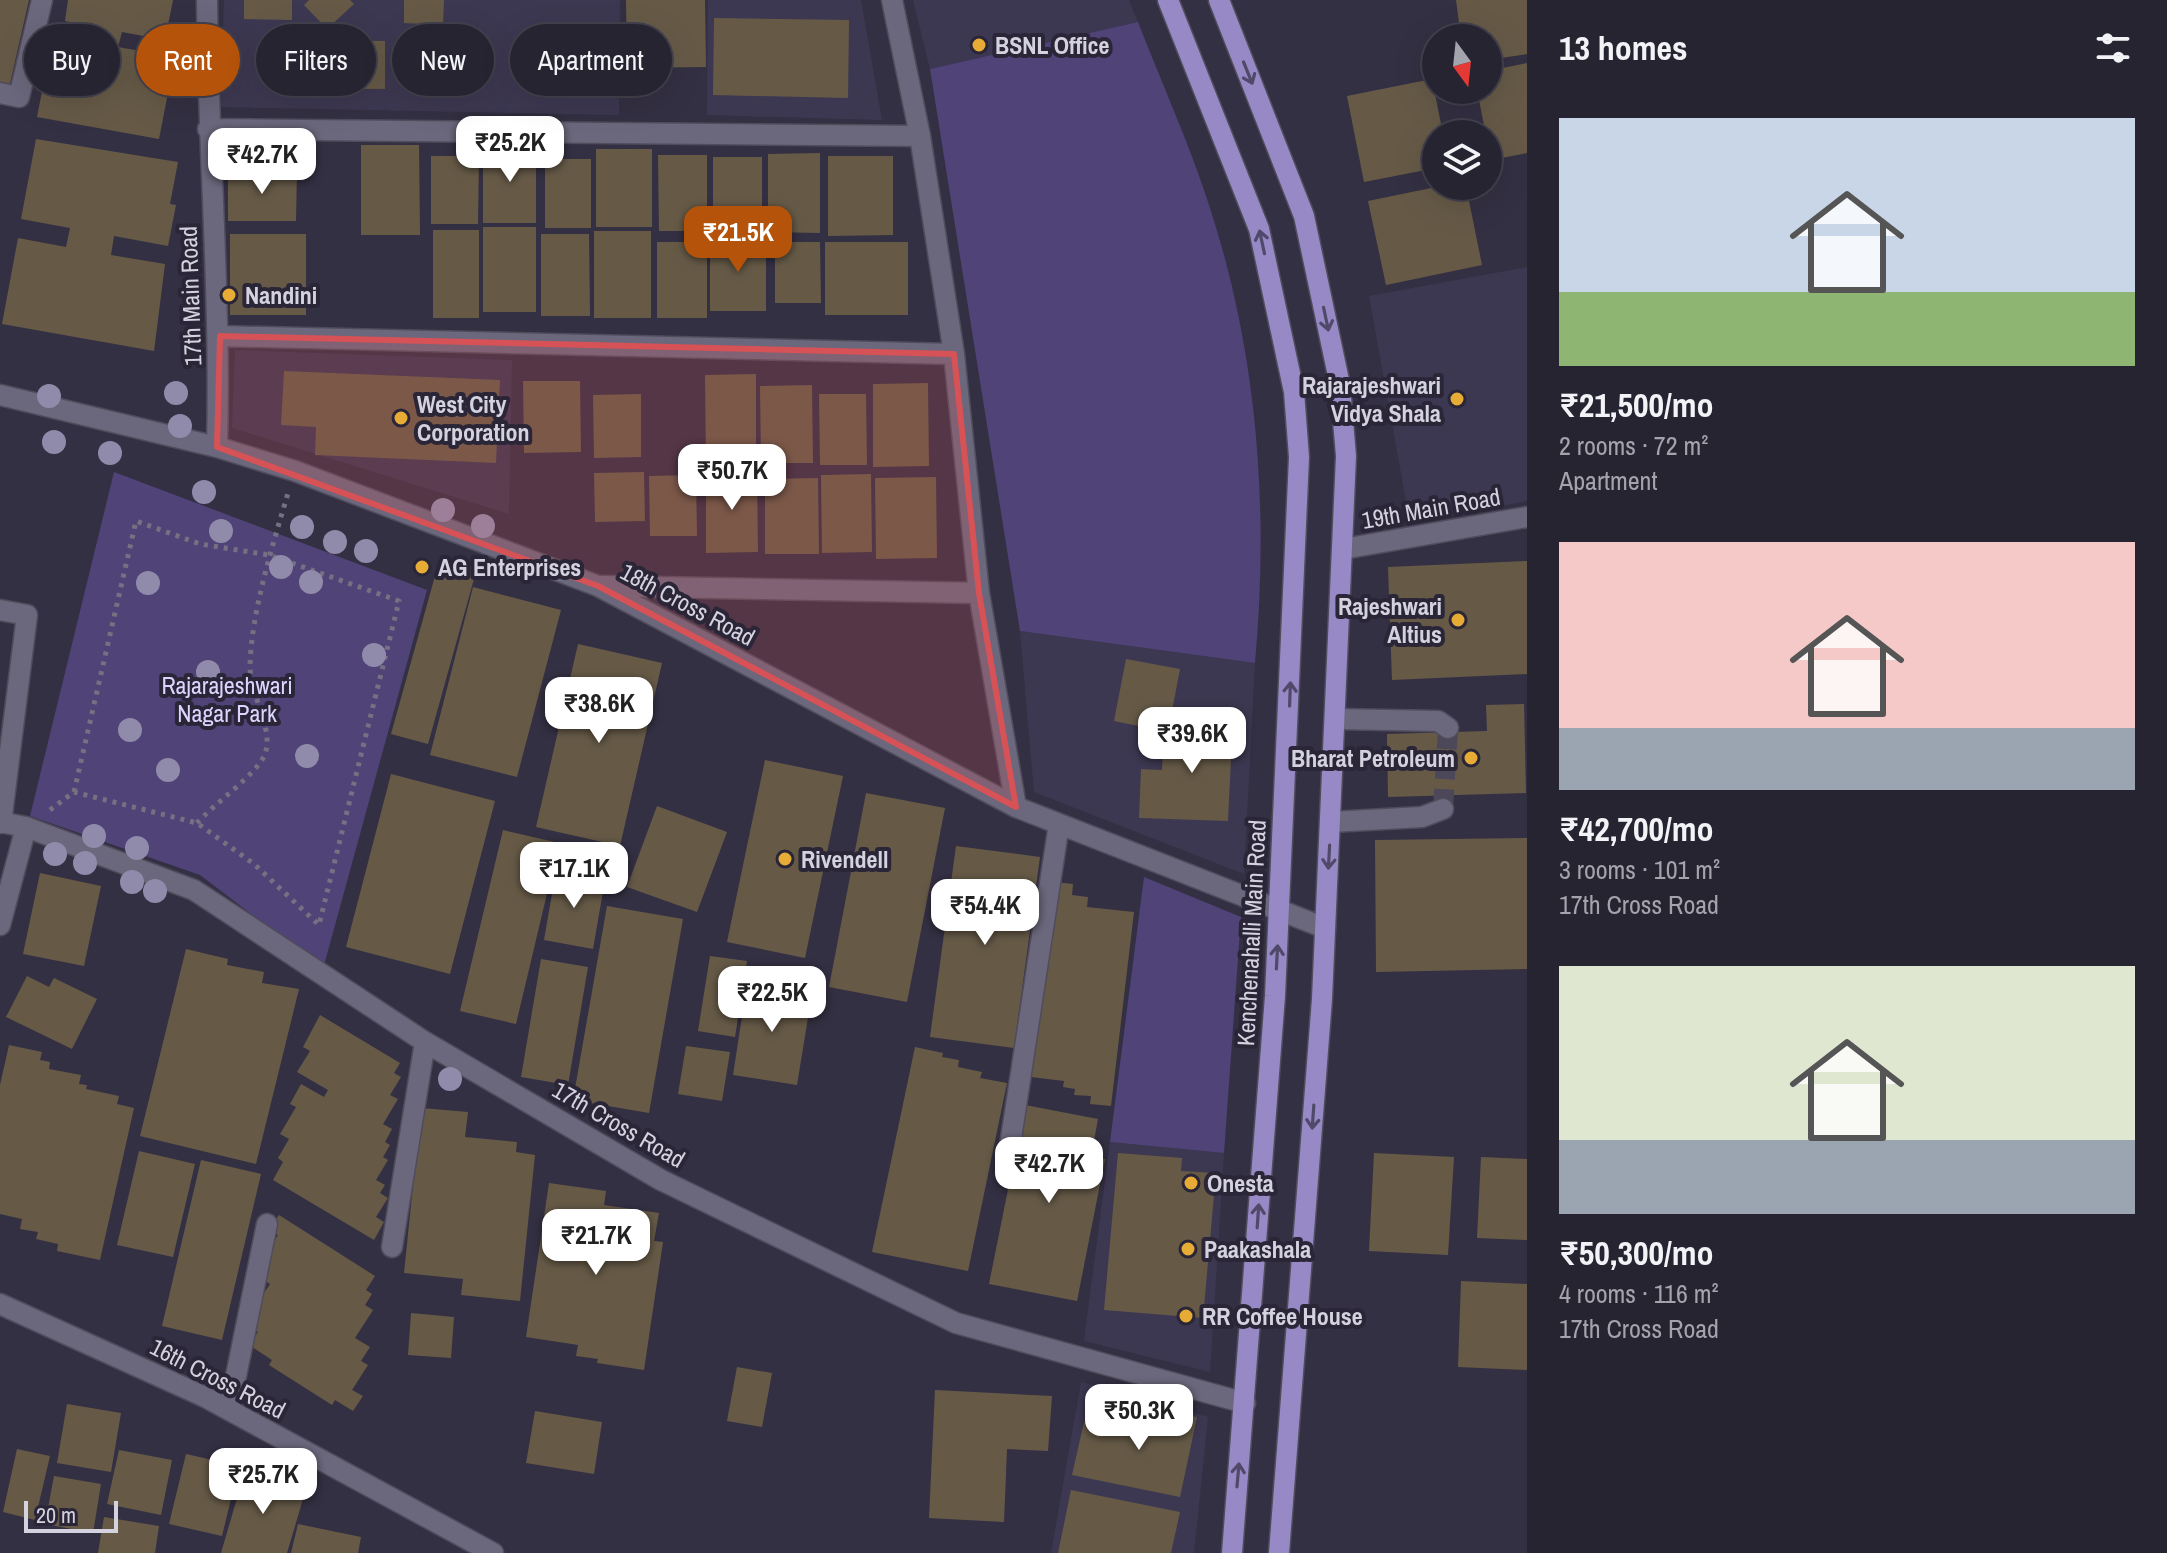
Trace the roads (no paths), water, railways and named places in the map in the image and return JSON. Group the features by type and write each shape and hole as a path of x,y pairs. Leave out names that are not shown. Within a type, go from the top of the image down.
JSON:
{"main road":[{"path":"1219,0 1304,216 1340,385 1346,456 1325,928 1279,1553"},
{"name":"Kenchenahalli Main Road","path":"1170,1 1259,229 1294,392 1299,457 1279,912 1232,1553"}],"street":[{"path":"0,93 19,97 42,0"},
{"name":"17th Main Road","path":"207,0 208,129 220,336 217,447"},
{"path":"892,0 920,136 954,354 979,593 1016,807"},
{"path":"208,129 920,136"},
{"path":"220,336 954,354"},
{"name":"18th Cross Road","path":"0,395 217,447 295,471 598,586 1016,807 1325,928"},
{"name":"19th Main Road","path":"1343,549 1527,517"},
{"path":"598,586 979,593"},
{"path":"0,610 27,615 0,822"},
{"path":"1336,719 1438,721 1448,728"},
{"path":"1331,822 1422,817 1443,809"},
{"name":"17th Cross Road","path":"0,822 26,827 194,890 425,1042 661,1180 956,1323 1245,1403"},
{"path":"1007,1165 1059,824"},
{"path":"0,925 26,827"},
{"path":"392,1247 425,1042"},
{"path":"229,1410 267,1224"},
{"name":"16th Cross Road","path":"0,1304 229,1410 493,1553"}],"tunnel":[{"path":"1443,809 1448,728"}],"place":[{"name":"BSNL Office","path":"979,45"},
{"name":"Nandini","path":"229,295"},
{"name":"Rajarajeshwari Vidya Shala","path":"1457,399"},
{"name":"West City Corporation","path":"401,418"},
{"name":"AG Enterprises","path":"422,567"},
{"name":"Rajeshwari Altius","path":"1458,620"},
{"name":"Bharat Petroleum","path":"1471,758"},
{"name":"Rivendell","path":"785,859"},
{"name":"Onesta","path":"1191,1183"},
{"name":"Paakashala","path":"1188,1249"},
{"name":"RR Coffee House","path":"1186,1316"}],"park label":[{"name":"Rajarajeshwari Nagar Park","path":"227,699"}]}
